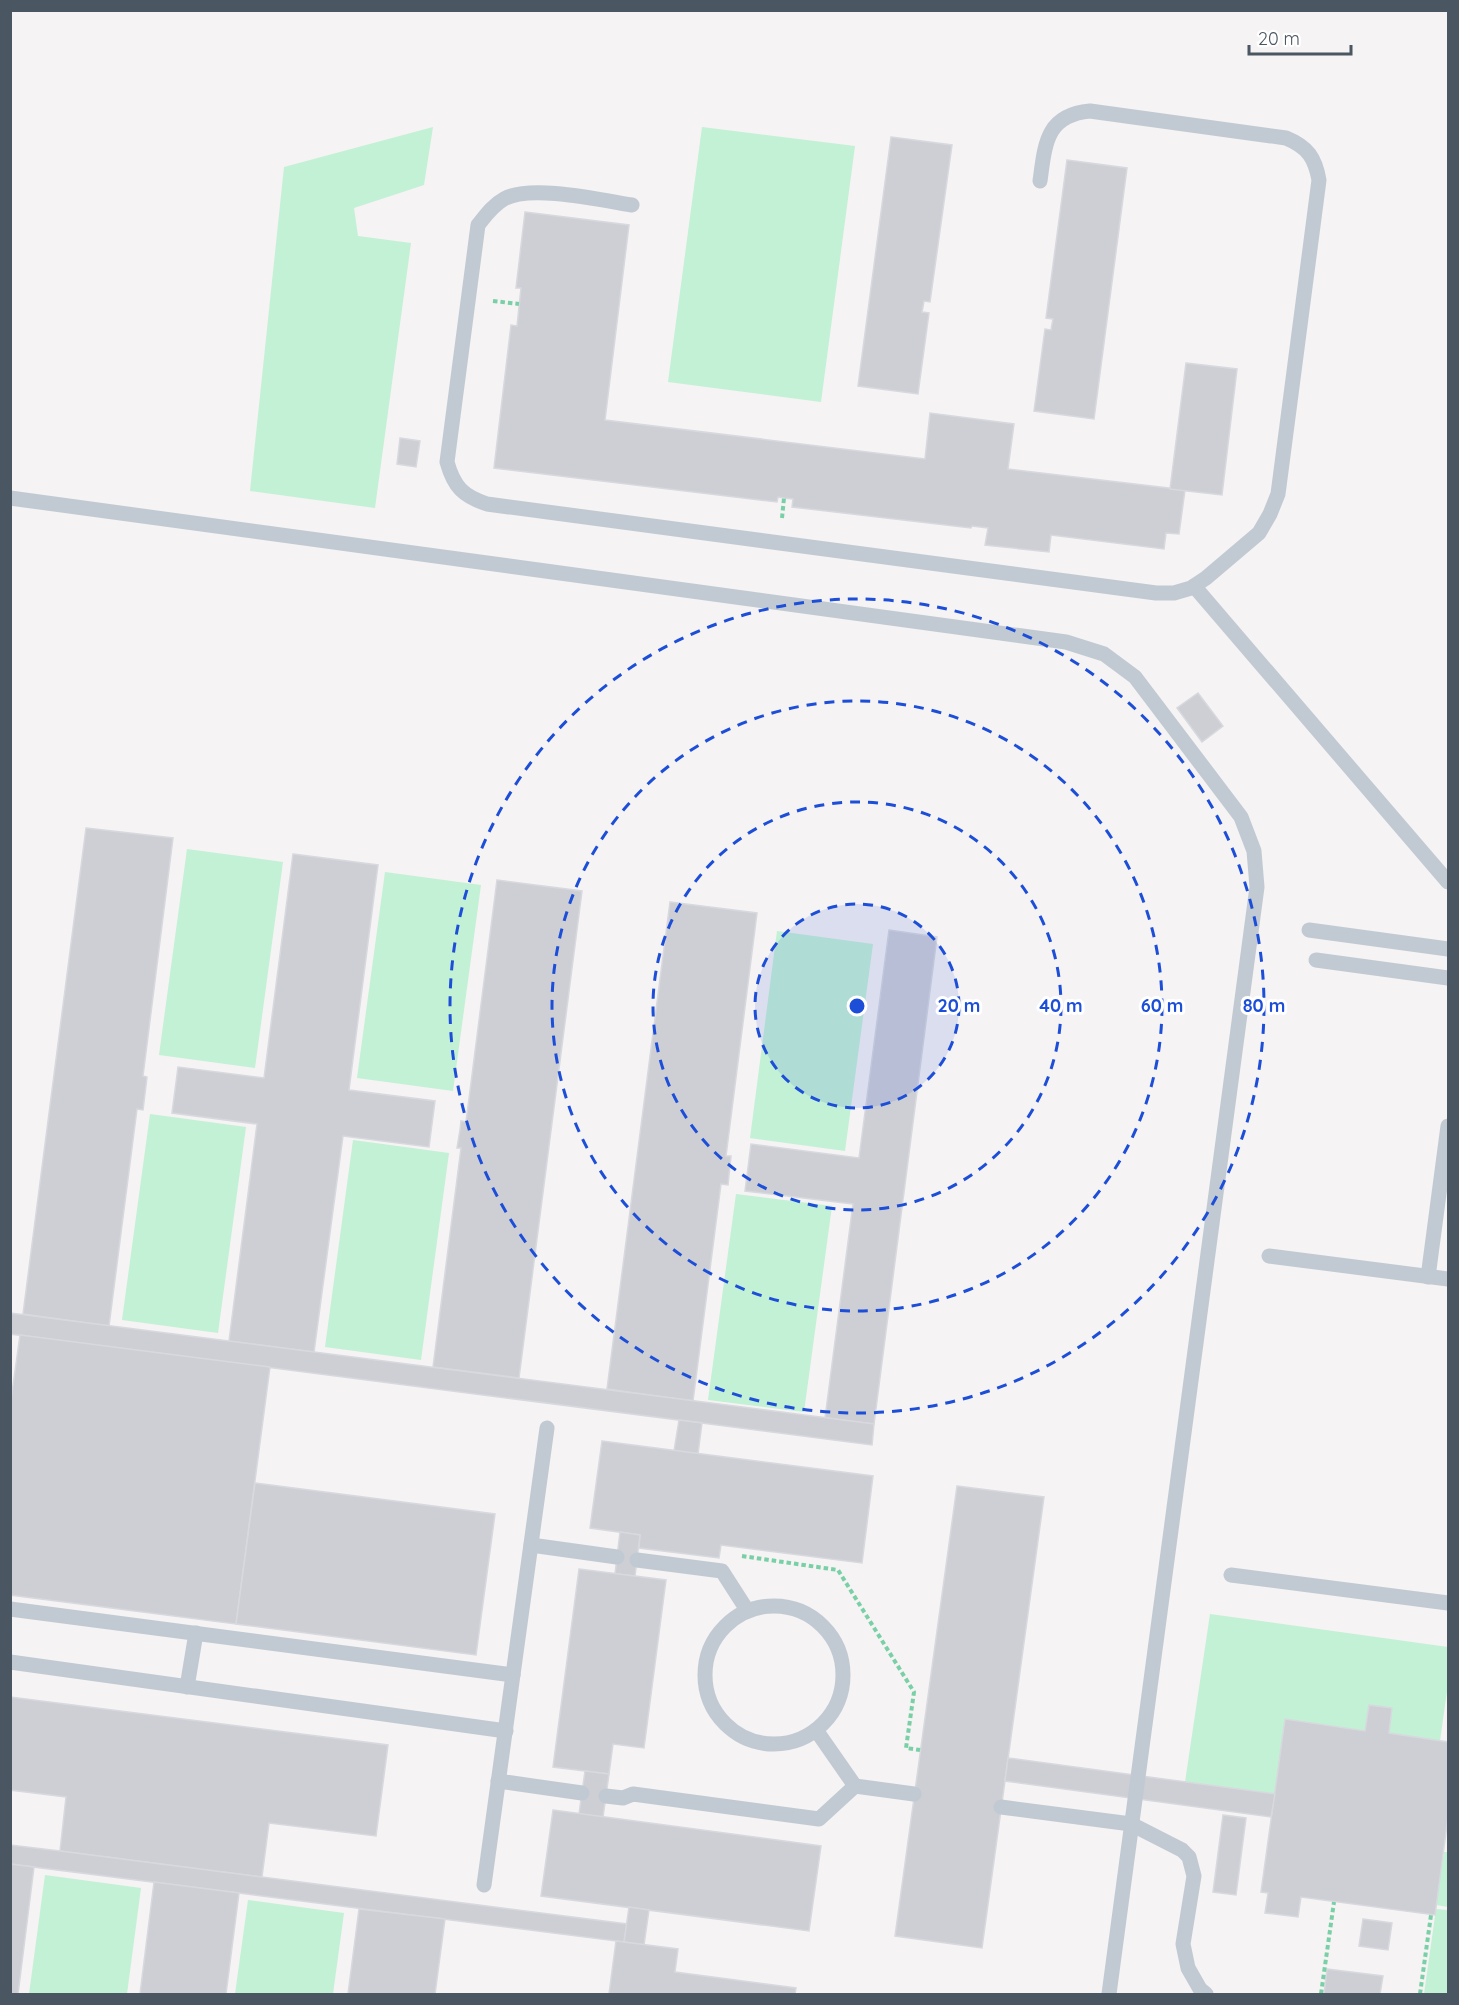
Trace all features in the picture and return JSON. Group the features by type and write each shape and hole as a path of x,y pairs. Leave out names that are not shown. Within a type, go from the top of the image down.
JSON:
{"lane":[{"path":"632,204 542,193 523,193 505,198 489,210 478,225 447,462 451,477 460,490 472,499 488,504 1156,592 1174,592 1194,586 1259,533 1278,494 1319,180 1317,166 1300,144 1286,138 1090,111 1077,112 1066,117 1048,135 1040,181"},
{"path":"10,498 1066,642 1104,654 1135,677 1241,817 1254,851 1257,887 1109,1995"},
{"path":"1194,586 1449,882"},
{"path":"1309,930 1449,949"},
{"path":"1316,960 1449,978"},
{"path":"1428,1276 1449,1126"},
{"path":"1269,1256 1449,1279"},
{"path":"484,1885 548,1428"},
{"path":"531,1545 617,1557"},
{"path":"637,1560 722,1571 747,1610"},
{"path":"1232,1575 1449,1603"},
{"path":"765,1606 783,1606 800,1610 816,1619 829,1632 838,1648 843,1666 843,1684 834,1709 816,1730 800,1739 783,1744 765,1744 747,1739 731,1730 718,1717 709,1701 705,1684 705,1666 709,1648 718,1632 731,1619 747,1610 765,1606"},
{"path":"10,1609 513,1675"},
{"path":"187,1687 196,1634"},
{"path":"10,1662 506,1731"},
{"path":"816,1730 855,1786 914,1794"},
{"path":"498,1782 582,1793"},
{"path":"606,1796 623,1798 633,1794 819,1819 855,1786"},
{"path":"1001,1808 1131,1824 1182,1850 1189,1857 1194,1876 1183,1944 1188,1968 1206,1995"}],"path":[{"path":"732,1555 838,1570 914,1692 906,1748 920,1750"},
{"path":"1321,1995 1334,1902"},
{"path":"1420,1995 1431,1915"}],"green space":[{"path":"433,127 424,185 354,208 358,236 411,243 375,508 250,491 284,167"},
{"path":"702,127 855,146 821,402 668,382"},
{"path":"187,849 283,862 255,1068 159,1055"},
{"path":"385,872 481,885 453,1091 357,1078"},
{"path":"777,931 873,944 845,1151 750,1138"},
{"path":"150,1114 246,1127 218,1333 122,1320"},
{"path":"353,1140 449,1153 421,1360 325,1347"},
{"path":"736,1194 832,1206 804,1412 708,1400"},
{"path":"1210,1614 1448,1647 1448,1684 1440,1741 1389,1733 1392,1708 1369,1705 1365,1731 1285,1720 1275,1794 1185,1782"},
{"path":"1444,1852 1448,1852 1448,1907 1436,1905"},
{"path":"45,1875 141,1888 127,1994 29,1994"},
{"path":"248,1900 344,1913 333,1994 235,1994"},
{"path":"1436,1909 1448,1910 1448,1994 1424,1994"}],"building":[{"path":"891,137 952,145 930,302 924,301 922,312 929,313 918,394 858,386"},
{"path":"1067,160 1127,168 1094,419 1034,411 1045,329 1051,330 1053,319 1046,318"},
{"path":"525,212 629,225 605,420 925,459 930,413 1014,424 1008,469 1185,490 1179,534 1166,533 1164,549 1051,535 1049,552 985,545 988,528 972,526 971,528 792,507 793,499 778,497 777,502 494,468 511,325 517,326 521,288 516,288"},
{"path":"1186,363 1237,369 1222,495 1170,489"},
{"path":"400,438 420,441 416,467 397,464"},
{"path":"1198,693 1223,726 1202,742 1177,708"},
{"path":"86,828 173,838 143,1076 147,1077 143,1110 137,1109 109,1326 23,1314"},
{"path":"293,854 378,865 349,1090 435,1101 429,1147 343,1136 314,1352 229,1341 257,1124 172,1113 178,1067 264,1078"},
{"path":"497,880 582,891 519,1378 433,1367 461,1148 457,1148 461,1121 466,1122"},
{"path":"670,902 757,913 726,1156 731,1156 728,1185 721,1184 693,1401 607,1389"},
{"path":"889,930 937,937 874,1424 825,1418 853,1204 745,1191 751,1144 859,1158"},
{"path":"10,1313 874,1424 872,1445 10,1334"},
{"path":"20,1335 270,1367 236,1624 10,1595 10,1407"},
{"path":"679,1420 702,1423 698,1454 674,1451"},
{"path":"602,1441 873,1476 862,1563 721,1545 719,1558 639,1548 640,1535 590,1528"},
{"path":"255,1483 495,1514 476,1655 236,1624"},
{"path":"957,1486 1044,1497 982,1948 895,1936"},
{"path":"620,1532 640,1535 635,1576 615,1574"},
{"path":"579,1569 666,1580 644,1748 613,1744 609,1774 553,1767"},
{"path":"10,1697 388,1745 376,1836 269,1823 262,1877 60,1851 66,1797 10,1790"},
{"path":"1369,1705 1392,1708 1389,1733 1448,1742 1448,1817 1435,1915 1301,1897 1298,1917 1265,1913 1268,1893 1261,1892 1285,1719 1365,1731"},
{"path":"1008,1758 1275,1794 1271,1817 1005,1781"},
{"path":"585,1771 609,1774 603,1817 579,1814"},
{"path":"553,1810 821,1846 809,1931 541,1896"},
{"path":"1223,1815 1246,1818 1236,1895 1213,1892"},
{"path":"10,1845 627,1924 624,1942 10,1864"},
{"path":"10,1864 34,1867 18,1994 10,1994"},
{"path":"154,1882 239,1893 226,1994 140,1994"},
{"path":"629,1907 649,1910 644,1945 624,1942"},
{"path":"359,1909 445,1919 435,1994 348,1994"},
{"path":"1363,1919 1392,1923 1388,1950 1359,1946"},
{"path":"616,1941 678,1949 675,1972 796,1988 795,1994 609,1994"},
{"path":"1327,1969 1383,1976 1380,1994 1324,1994"}]}
